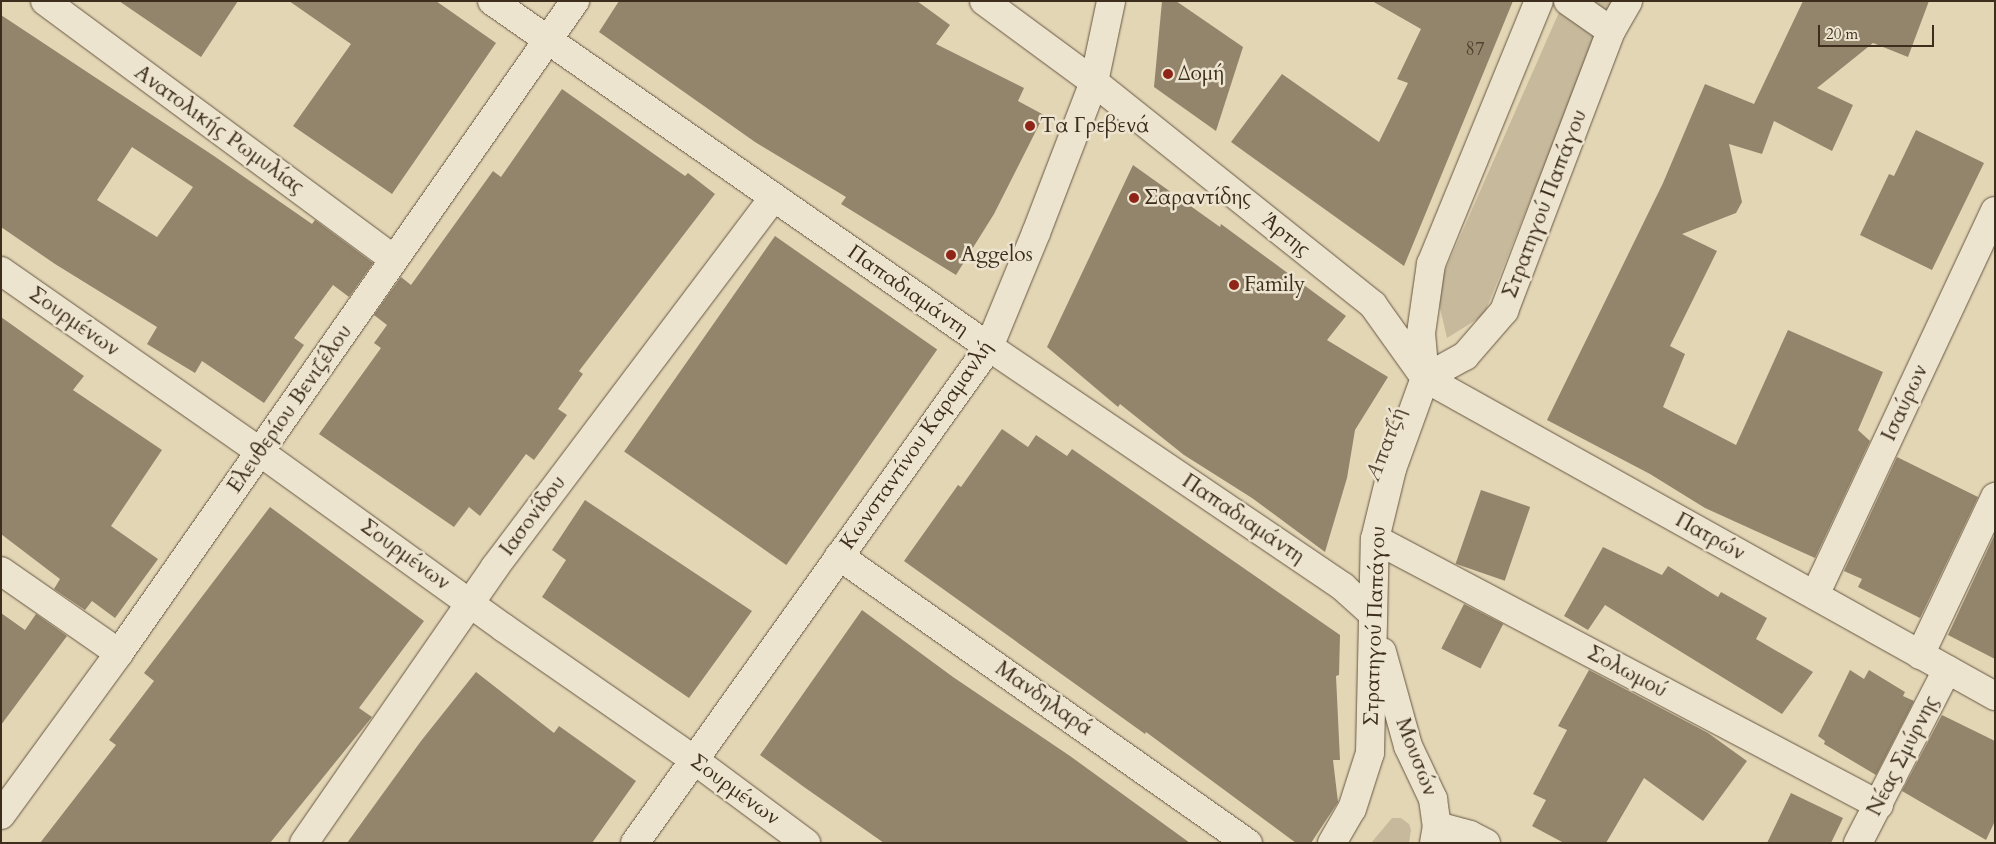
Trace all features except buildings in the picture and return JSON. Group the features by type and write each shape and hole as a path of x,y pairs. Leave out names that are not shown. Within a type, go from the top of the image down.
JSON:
{"street":[{"name":"Ανατολικής Ρωμυλίας","path":"45,1 394,259"},
{"name":"Παπαδιαμάντη","path":"492,1 989,347 1343,587 1374,614"},
{"name":"Ελευθερίου Βενιζέλου","path":"1,815 119,654 575,1"},
{"name":"Άρτης","path":"984,1 1094,82 1373,306 1425,378"},
{"name":"Κωνσταντίνου Καραμανλή","path":"635,843 693,759 989,347 1036,233 1094,82 1111,1"},
{"name":"Στρατηγού Παπάγου","path":"1332,843 1352,809 1370,753 1376,539 1392,469 1425,378 1421,333 1431,264 1539,1"},
{"path":"1568,1 1607,27"},
{"name":"Στρατηγού Παπάγου","path":"1425,378 1465,356 1504,311 1607,27 1628,1"},
{"name":"Ιασoνίδου","path":"304,843 472,603 495,567 774,197"},
{"name":"Ισαύρων","path":"1815,596 1995,211"},
{"name":"Σουρμένων","path":"1,271 260,452 472,603 504,628 693,759 806,843"},
{"name":"Πατρών","path":"1425,378 1995,696"},
{"path":"1920,655 1995,497"},
{"name":"Σολωμού","path":"1376,539 1879,805"},
{"name":"Μανδηλαρά","path":"839,556 1248,843"},
{"path":"1,571 119,654"},
{"name":"Μουσών","path":"1374,614 1408,746 1433,799 1436,834"},
{"name":"Νέας Σμύρνης","path":"1858,843 1947,670"},
{"path":"1436,834 1470,835 1486,843"}],"shaded area":[{"path":"1564,1 1613,1 1607,10 1484,315 1447,338 1436,291"},
{"path":"1392,818 1401,818 1409,824 1411,830 1409,843 1371,843"}],"place":[{"name":"Δομή","path":"1168,74"},
{"name":"Τα Γρεβενά","path":"1030,126"},
{"name":"Σαραντίδης","path":"1134,198"},
{"name":"Aggelos","path":"951,255"},
{"name":"Family","path":"1234,285"}],"water label":[{"name":"Απατζή","path":"1386,444"}]}
